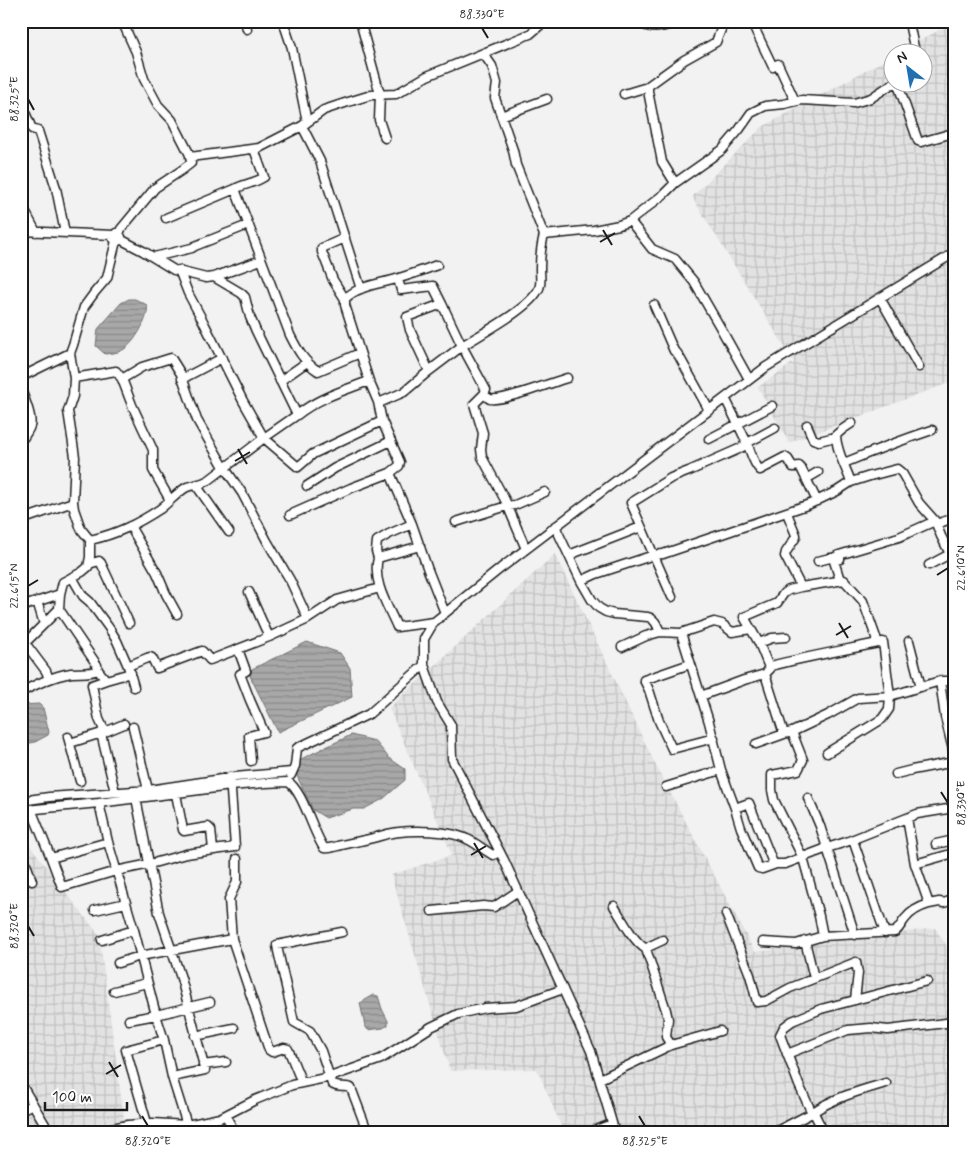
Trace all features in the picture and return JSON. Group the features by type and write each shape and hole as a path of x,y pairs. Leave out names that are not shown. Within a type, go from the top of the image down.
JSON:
{"street":[{"path":"106,680 60,609 60,594 64,582 88,567 90,558 90,540 81,529 73,502 75,457 68,411 73,396 74,378 70,353 84,307 107,278 117,237 121,229 155,188 191,162 190,156 172,120 158,105 144,79 136,52 122,21"},
{"path":"245,21 247,30"},
{"path":"283,21 292,48 304,124 320,161 361,289"},
{"path":"370,21 360,23 380,94 379,120 386,138"},
{"path":"636,21 643,26 658,28 678,21"},
{"path":"674,183 662,162 648,86 684,60 716,42 722,27 721,21"},
{"path":"752,21 773,67 778,64 795,101"},
{"path":"910,21 914,42"},
{"path":"190,156 254,149 266,145 331,108 371,95 396,94 427,76 530,34 543,22"},
{"path":"378,402 404,392 462,346 503,322 529,302 540,287 540,260 544,235 524,186 495,98 497,83 492,66 484,53"},
{"path":"624,94 644,88 648,90"},
{"path":"544,235 594,230 630,221 664,194 674,183 722,150 751,113 765,106 802,100 854,102 871,98 882,91"},
{"path":"900,92 919,142 954,134"},
{"path":"501,116 546,99"},
{"path":"21,103 32,129 38,132 56,188 65,233"},
{"path":"166,218 262,179 264,177 254,149"},
{"path":"235,189 290,335 298,351 311,366 318,370 360,353"},
{"path":"21,204 36,232"},
{"path":"630,221 652,249 676,259 694,282 749,379"},
{"path":"154,257 192,248 248,225"},
{"path":"21,231 117,237 174,270 206,278 214,277 261,260"},
{"path":"290,514 390,473 399,466 400,462 382,421 378,402 369,381 345,305 345,299 333,280 322,252 322,248 345,238"},
{"path":"615,1133 591,1051 500,852 452,759 451,725 437,702 424,665 424,639 434,622 445,613 555,526 749,379 954,253"},
{"path":"345,299 361,289 438,265"},
{"path":"179,270 188,293 264,438 298,467 314,454 382,421"},
{"path":"214,277 241,293 245,298 256,331 297,415"},
{"path":"398,279 401,290 433,286 486,390 474,404 483,434 482,456 508,506 526,549"},
{"path":"880,298 918,368"},
{"path":"429,371 410,330 407,317 442,304"},
{"path":"654,305 674,351 680,358 709,410"},
{"path":"21,377 70,353"},
{"path":"122,379 142,367 172,358 182,379 196,420 224,468 242,493 290,580 308,619"},
{"path":"182,379 222,358"},
{"path":"280,381 307,362"},
{"path":"74,378 116,370 122,379 153,450 153,470 170,500"},
{"path":"484,394 490,399 514,396 566,378"},
{"path":"90,540 110,536 130,526 159,509 186,488 209,480 308,406 344,389 369,381"},
{"path":"21,390 26,405 24,409 31,420 31,425 24,437"},
{"path":"725,398 747,443 753,460 760,470 785,457 788,458 793,467 799,466 801,468 817,501"},
{"path":"709,439 772,406"},
{"path":"851,482 841,458 836,435 852,423"},
{"path":"806,425 813,439 819,441 831,438 836,440"},
{"path":"672,597 631,503 671,478 741,448 775,428"},
{"path":"844,463 898,441 932,430"},
{"path":"306,486 335,468 391,441"},
{"path":"582,581 596,574 787,513 817,501 851,482 894,470 900,470 919,503 936,522 940,536 952,554 929,565"},
{"path":"806,479 818,472"},
{"path":"390,473 412,524 445,613"},
{"path":"196,486 229,532"},
{"path":"456,522 515,505 545,492"},
{"path":"21,520 73,502"},
{"path":"787,513 796,538 785,556 802,587"},
{"path":"818,561 833,558 899,537 936,522 954,518"},
{"path":"412,524 378,541 376,569 380,588 397,627 434,622"},
{"path":"130,526 157,572 177,614"},
{"path":"555,526 592,600 599,608 614,614 653,618 660,632"},
{"path":"569,554 641,527"},
{"path":"378,558 420,546"},
{"path":"839,555 840,559 834,561 840,580"},
{"path":"89,564 95,561 101,563 129,624"},
{"path":"72,577 83,596 90,602 117,641 134,687"},
{"path":"771,666 768,665 759,643 744,617 772,606 777,603 784,593 802,587 844,580 863,601 878,643"},
{"path":"115,792 92,685 129,670 150,657 157,668 202,651 210,660 269,637 308,619 337,600 380,588"},
{"path":"249,592 269,637"},
{"path":"21,607 60,594"},
{"path":"37,601 44,624"},
{"path":"49,679 46,671 23,646 60,609"},
{"path":"622,648 646,636 660,632 681,632 714,622 722,624 732,632 751,629"},
{"path":"681,632 714,738 721,770 741,828 758,868 762,869 776,864 785,864 917,814 954,808"},
{"path":"759,643 772,638 786,637"},
{"path":"910,641 921,687"},
{"path":"701,696 765,674 771,666 800,658 883,642 890,696 888,710 882,719 827,753"},
{"path":"238,649 246,671 240,674 264,732 249,736 251,761"},
{"path":"690,664 644,680 659,721 672,749 714,738"},
{"path":"288,782 295,766 297,748 369,714 424,665"},
{"path":"21,692 49,679 71,673 94,672 98,670"},
{"path":"765,674 788,733 803,760 798,770 772,775 772,790 774,800 802,858 820,916 823,936"},
{"path":"940,681 945,717 952,735 954,754"},
{"path":"756,744 788,733 828,715 856,699 890,696 940,681 954,682"},
{"path":"80,781 69,740 103,732 124,724"},
{"path":"133,727 148,790"},
{"path":"896,774 954,762"},
{"path":"666,787 721,770"},
{"path":"21,800 148,790 230,777 292,772"},
{"path":"31,810 62,887 116,871 186,854 235,847 230,777"},
{"path":"21,811 231,786 288,782 292,783 298,794 324,848 330,849 389,833 419,830 466,838 493,855 500,852"},
{"path":"176,794 183,830 209,828 211,830 213,850"},
{"path":"136,798 159,913 181,978 204,1070 172,1077"},
{"path":"808,798 820,826 855,935"},
{"path":"98,803 164,1040 172,1077 187,1125"},
{"path":"735,808 749,803 773,862 776,864"},
{"path":"907,818 915,864 929,904"},
{"path":"852,840 885,933"},
{"path":"936,844 954,840"},
{"path":"51,858 108,842"},
{"path":"21,849 32,881"},
{"path":"915,864 954,853"},
{"path":"237,859 238,882 229,899 232,939 269,1050 272,1052 284,1048 288,1049 302,1083"},
{"path":"432,910 483,906 494,907 518,891"},
{"path":"763,942 796,944 823,936 895,932 899,929 903,920 916,909 929,904 944,903 954,899"},
{"path":"95,910 126,903"},
{"path":"614,906 628,929 642,947 646,949 666,1010 668,1019 666,1037 670,1045"},
{"path":"726,914 750,975 757,1002 766,1001 790,988 856,962 858,973 855,1000"},
{"path":"102,940 134,930"},
{"path":"342,932 277,945 294,1022 310,1031 321,1051 332,1084 342,1088 351,1088 368,1133"},
{"path":"118,963 140,956 232,939"},
{"path":"646,949 662,940"},
{"path":"805,942 814,978"},
{"path":"824,1133 812,1114 787,1054 780,1035 784,1027 792,1021 821,1009 927,981"},
{"path":"114,991 147,983"},
{"path":"93,1133 128,1125 149,1123 187,1125 220,1118 255,1100 292,1085 330,1077 381,1059 432,1027 458,1014 485,1008 516,1006 563,989"},
{"path":"129,1020 156,1016 210,1002"},
{"path":"787,1054 848,1030 871,1028 888,1030 954,1022"},
{"path":"195,1036 234,1028"},
{"path":"600,1079 670,1045 720,1031"},
{"path":"153,1133 126,1050 164,1040"},
{"path":"203,1065 226,1062"},
{"path":"773,1133 856,1091 886,1083"},
{"path":"21,1084 50,1133"},
{"path":"21,1110 33,1104"},
{"path":"226,1116 235,1133"},
{"path":"202,1122 205,1133"},
{"path":"588,1133 612,1124"}],"shaded area":[{"path":"954,22 954,381 789,443 758,387 794,362 692,197 762,127 882,61 882,92 932,92 932,42 917,42"},
{"path":"129,299 135,299 147,305 144,321 131,344 119,352 105,354 96,346 98,329 121,303"},
{"path":"555,554 656,766 755,952 935,928 954,957 954,1133 564,1133 537,1069 450,1071 391,875 452,855 389,708"},
{"path":"307,642 340,653 350,668 352,697 278,732 250,676 252,669"},
{"path":"39,704 43,708 49,732 48,735 35,742 21,745 21,705"},
{"path":"351,735 375,741 389,758 405,769 405,780 383,799 364,809 353,809 326,818 313,810 297,776 297,766 303,758"},
{"path":"21,834 99,935 126,1133 21,1133"},
{"path":"374,995 378,996 388,1025 383,1028 368,1030 365,1026 360,1003"}]}
